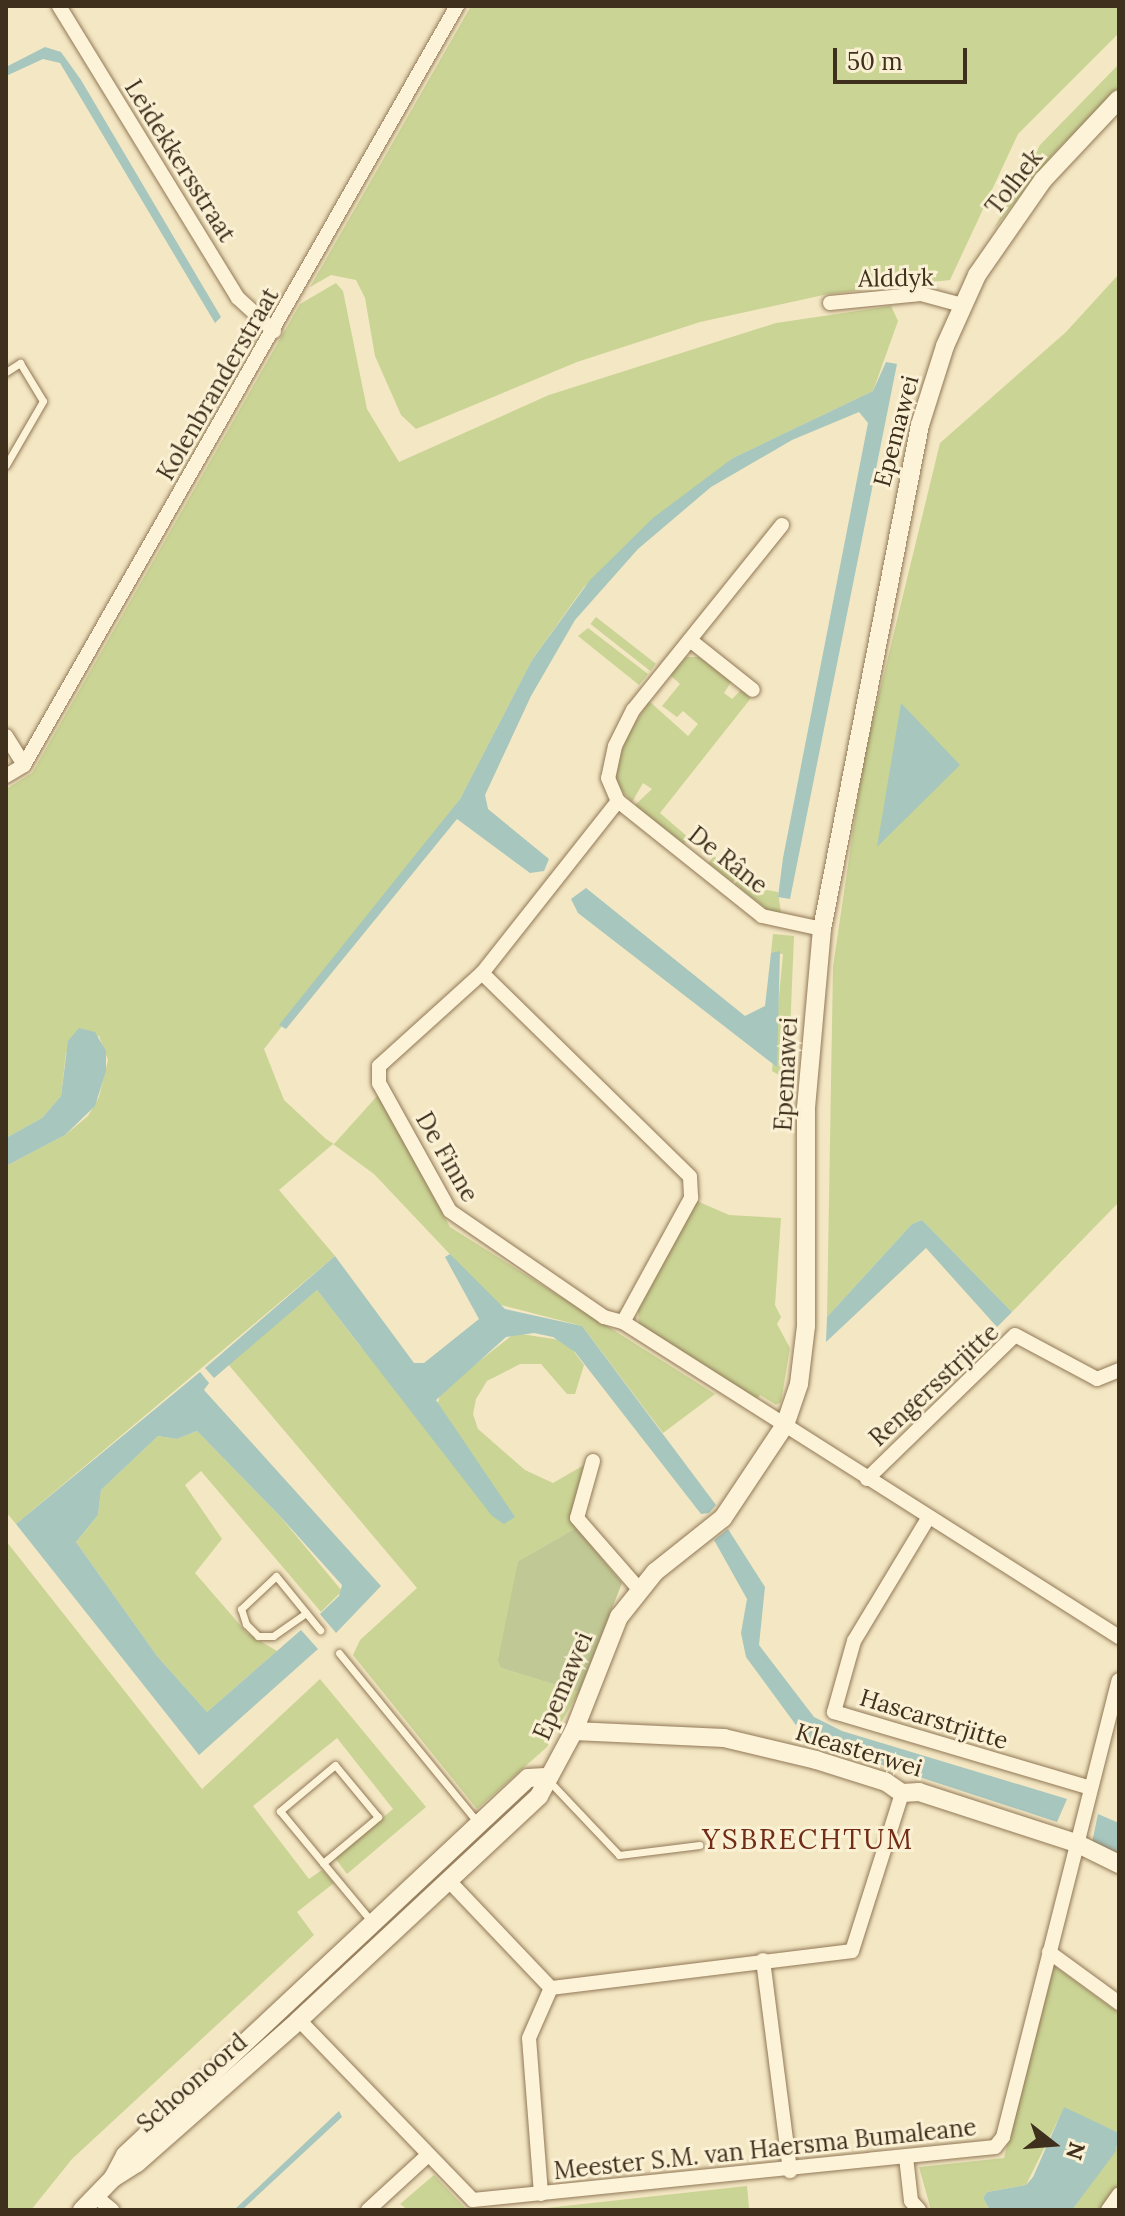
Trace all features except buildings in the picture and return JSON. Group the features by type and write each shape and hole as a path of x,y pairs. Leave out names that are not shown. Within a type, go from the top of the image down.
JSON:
{"street":[{"name":"Leidekkersstraat","path":"59,6 238,298 274,331"},
{"name":"Kolenbranderstraat","path":"6,776 24,765 457,6"},
{"name":"Tolhek","path":"962,305 1021,208 1119,99"},
{"name":"Alddyk","path":"830,303 921,294 962,305"},
{"name":"Epemawei","path":"299,2020 539,1796 545,1777 574,1731 619,1617 639,1589 723,1518 785,1425 799,1384 806,1326 806,1108 822,929 902,502 931,386 962,305"},
{"path":"618,801 608,778 623,727 782,525"},
{"path":"690,640 753,690"},
{"path":"6,736 24,765"},
{"name":"De Râne","path":"618,801 762,916 822,929"},
{"name":"De Finne","path":"618,801 482,973 386,1056 377,1075 379,1083 458,1220 604,1317 623,1322 785,1425"},
{"path":"482,973 690,1177 691,1198 623,1322"},
{"name":"Rengersstrjitte","path":"867,1479 1015,1335 1097,1379 1119,1370"},
{"path":"785,1425 927,1520 1119,1637"},
{"path":"593,1461 577,1518 639,1589"},
{"name":"Hascarstrjitte","path":"927,1520 854,1641 834,1712 1090,1788"},
{"path":"1076,1843 1117,1700 1119,1680"},
{"name":"Kleasterwei","path":"574,1731 724,1738 816,1760 886,1782 902,1793 919,1792 1076,1843 1119,1864"},
{"name":"Epemawei","path":"284,2006 528,1778 545,1777"},
{"path":"551,1988 852,1951 902,1793"},
{"name":"Meester S.M. van Haersma Bumaleane","path":"299,2020 473,2200 984,2152 1003,2137 1076,1843"},
{"path":"450,1882 551,1988"},
{"path":"1049,1952 1119,2003"},
{"path":"763,1960 790,2171"},
{"path":"541,2194 529,2038 551,1988"},
{"name":"Schoonoord","path":"113,2178 125,2155 284,2006"},
{"name":"Schoonoord","path":"82,2210 113,2178 137,2163 299,2020"},
{"path":"368,2210 428,2155"},
{"path":"906,2157 911,2201 919,2210"},
{"path":"1108,2210 1119,2194"},
{"path":"95,2196 112,2210"}],"lane":[{"path":"6,372 20,363 43,401 6,465"},
{"path":"306,1613 273,1636 258,1636 246,1624 241,1609 276,1576 320,1630"},
{"path":"339,1653 480,1825"},
{"path":"323,1863 378,1817 335,1765 280,1811 323,1863 374,1924"},
{"path":"545,1777 619,1855 699,1845"}],"green space":[{"path":"471,6 1119,6 1119,33 1018,134 950,280 828,294 700,322 577,362 416,429 401,415 375,356 365,298 356,280 331,275 310,287"},
{"path":"1119,64 1119,88 1054,153 993,230 1040,145"},
{"path":"1119,274 1119,1202 1012,1312 922,1220 912,1224 827,1317 833,967 864,756 940,443 1066,332"},
{"path":"336,283 343,291 367,409 399,462 549,395 776,323 891,306 898,321 873,391 733,458 584,587 532,660 460,799 264,1049 284,1100 326,1139 334,1144 378,1095 450,1227 715,1394 663,1433 582,1326 497,1304 374,1174 333,1144 279,1190 335,1256 16,1524 6,1512 6,1166 65,1135 88,1116 99,1097 108,1060 99,1036 66,1053 61,1096 42,1118 6,1138 6,789 32,773 300,304"},
{"path":"596,617 656,664 650,671 590,624"},
{"path":"588,628 648,674 639,685 578,636"},
{"path":"686,657 699,657 731,682 724,693 732,699 741,690 751,698 660,813 689,838 684,844 635,805 652,789 643,783 632,802 614,782 625,739 649,701 688,736 698,724 683,711 677,717 662,706 680,684 670,675"},
{"path":"714,856 738,875 733,882 708,863"},
{"path":"740,877 754,888 778,892 781,913 769,911 735,884"},
{"path":"773,934 794,936 788,1080 772,1071 783,954 771,953"},
{"path":"697,1201 729,1215 781,1218 775,1305 781,1317 777,1324 790,1348 781,1402 776,1405 760,1395 757,1399 639,1324 638,1310"},
{"path":"317,1290 361,1347 437,1406 441,1391 515,1333 566,1341 584,1365 575,1394 567,1394 541,1364 520,1364 487,1381 476,1399 473,1414 478,1429 525,1470 553,1483 591,1461 576,1528 518,1561 501,1668 579,1692 547,1747 477,1809 353,1655 360,1640 417,1588 228,1364"},
{"path":"197,1431 278,1514 342,1591 321,1612 201,1471 185,1485 222,1539 195,1573 247,1633 277,1651 207,1712 157,1656 76,1542 98,1515 101,1490 158,1436 177,1439"},
{"path":"576,1528 622,1583 579,1692 501,1668 498,1660 518,1561"},
{"path":"6,1541 202,1789 320,1679 426,1807 347,1874 335,1858 393,1809 337,1738 253,1806 309,1879 322,1870 334,1883 297,1912 314,1935 72,2159 31,2210 6,2210"},
{"path":"1054,1966 1119,2013 1119,2133 1064,2108 1026,2185 987,2192 983,2198 990,2210 931,2210 919,2167 1004,2158"},
{"path":"1119,2145 1119,2187 1104,2210 1072,2210"},
{"path":"434,2175 467,2210 408,2210 400,2204"},
{"path":"747,2186 749,2208 528,2210"}],"water":[{"path":"45,47 61,52 81,80 221,317 215,323 60,63 43,59 6,76 6,67"},
{"path":"886,362 897,364 790,899 778,897 783,858 868,423 859,412 792,440 711,487 638,549 575,620 531,696 485,795 488,809 549,859 544,871 530,873 457,819 286,1029 279,1025 460,799 532,660 590,580 653,518 733,458 873,391"},
{"path":"901,703 960,765 877,847"},
{"path":"586,888 745,1016 765,1006 771,953 780,951 777,1067 578,913 571,899"},
{"path":"79,1028 95,1032 106,1051 106,1071 95,1106 65,1135 6,1166 6,1138 42,1118 61,1096 68,1041"},
{"path":"922,1220 1012,1312 997,1327 926,1248 826,1342 827,1317 912,1224"},
{"path":"450,1254 505,1309 582,1326 716,1505 709,1513 701,1514 575,1352 553,1337 534,1333 506,1337 436,1400 515,1517 504,1524 492,1516 317,1290 214,1378 205,1368 335,1256 414,1363 424,1363 479,1319 445,1257"},
{"path":"200,1372 209,1383 204,1390 381,1586 336,1633 320,1614 339,1596 342,1585 278,1514 197,1431 177,1439 158,1436 101,1490 98,1515 76,1542 157,1656 207,1712 301,1630 318,1649 199,1755 16,1524"},
{"path":"728,1529 765,1587 759,1645 814,1717 842,1731 1067,1799 1057,1822 815,1743 801,1732 746,1657 741,1633 747,1599 714,1540"},
{"path":"1098,1814 1119,1823 1119,1855 1092,1843"},
{"path":"1064,2107 1119,2133 1116,2151 1072,2210 990,2210 983,2198 987,2192 1026,2185 1033,2177"},
{"path":"339,2111 342,2117 242,2210 234,2210"}],"district":[{"name":"YSBRECHTUM","path":"808,1839"}]}
